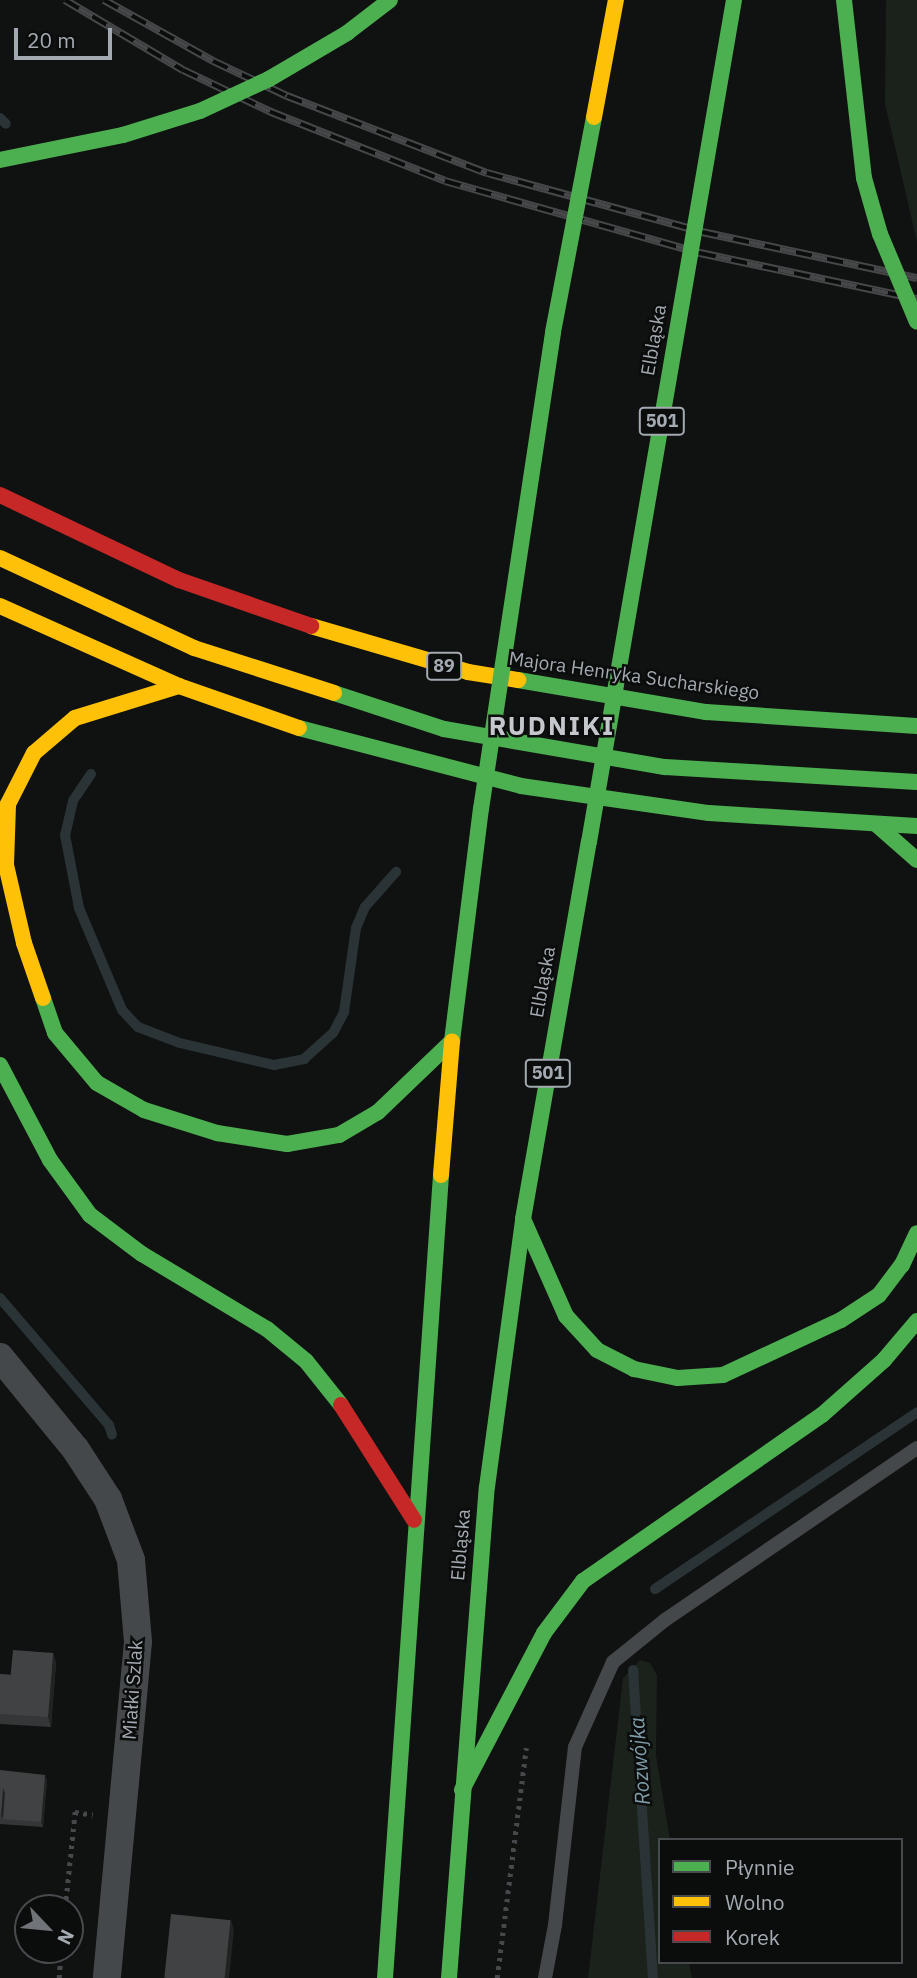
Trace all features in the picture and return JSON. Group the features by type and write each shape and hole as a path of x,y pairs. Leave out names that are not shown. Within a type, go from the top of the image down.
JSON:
{"main road":[{"path":"0,160 123,135 200,111 313,53 390,0"},
{"path":"385,1978 414,1520 452,1041 481,809 553,332 616,0"},
{"name":"Elbląska","path":"449,1978 487,1488 523,1219 734,0"},
{"path":"845,0 864,178 880,234 917,322"},
{"name":"Majora Henryka Sucharskiego","path":"0,495 96,543 251,608 468,672 706,712 917,726"},
{"path":"0,558 194,648 444,729 665,767 917,782"},
{"path":"0,606 179,687 323,736 521,786 709,813 917,826"},
{"path":"179,687 75,719 34,753 8,804 6,865 24,943 54,1033 97,1083 144,1110 217,1133 287,1144 338,1135 378,1112 452,1041"},
{"path":"877,825 917,860"},
{"path":"0,1065 50,1160 90,1215 142,1254 267,1329 306,1362 356,1423 414,1520"},
{"path":"523,1219 566,1316 597,1350 634,1369 678,1378 723,1374 841,1321 879,1294 902,1265 917,1233"},
{"path":"462,1790 544,1633 583,1581 822,1415 884,1360 917,1321"}],"street":[{"name":"Miałki Szlak","path":"0,1357 89,1469 108,1499 131,1560 138,1642 107,1978"}],"lane":[{"path":"545,1978 555,1925 575,1747 613,1662 665,1620 917,1448"}],"path":[{"path":"497,1978 527,1737"},
{"path":"66,1894 75,1812 97,1815 98,1802"}],"shaded area":[{"path":"886,0 917,0 917,242 885,104"},
{"path":"640,1660 650,1663 657,1675 656,1755 670,1838 658,1838 658,1964 689,1964 692,1978 588,1978 623,1678"}],"building":[{"path":"13,1650 53,1653 48,1717 0,1714 0,1682 10,1682"},
{"path":"0,1674 11,1675 10,1682 0,1682"},
{"path":"0,1770 45,1775 41,1822 3,1819 5,1793 3,1788 0,1788"},
{"path":"0,1788 3,1788 1,1814 0,1814"},
{"path":"171,1914 231,1920 225,1978 164,1978"}],"waterway":[{"path":"0,118 6,124"},
{"path":"91,774 73,801 65,835 79,908 122,1010 138,1027 180,1043 274,1065 304,1059 333,1033 344,1012 356,928 365,907 396,872"},
{"path":"0,1298 109,1425 112,1435"},
{"path":"655,1589 917,1412"},
{"name":"Rozwójka","path":"633,1670 653,1978"}],"railway":[{"path":"65,0 183,70 271,112 445,181 700,253 917,299"},
{"path":"104,0 213,61 287,96 487,173 702,232 917,278"}],"traffic: fast":[{"path":"0,160 123,135 200,111 269,79 347,33 390,0"},
{"path":"589,842 734,0"},
{"path":"844,0 864,178 880,234 917,322"},
{"path":"481,809 553,332 594,117"},
{"path":"518,680 706,712 917,726"},
{"path":"334,693 444,729 665,767 917,782"},
{"path":"299,728 521,786 709,813 917,826"},
{"path":"452,1041 481,809"},
{"path":"877,825 917,860"},
{"path":"523,1219 589,842"},
{"path":"43,998 55,1033 97,1083 144,1110 217,1133 287,1144 339,1135 378,1112 452,1041"},
{"path":"0,1065 50,1160 90,1215 142,1254 267,1329 306,1361 341,1405"},
{"path":"385,1978 441,1175"},
{"path":"449,1978 487,1487 523,1219"},
{"path":"523,1219 566,1316 597,1350 634,1369 678,1378 723,1375 841,1320 879,1295 902,1265 917,1233"},
{"path":"462,1790 544,1633 583,1581 822,1415 884,1360 917,1321"}],"traffic: slow":[{"path":"594,117 616,0"},
{"path":"0,558 194,648 334,693"},
{"path":"0,606 179,686 299,728"},
{"path":"311,626 468,672 518,680"},
{"path":"43,998 24,943 6,865 8,804 34,753 75,718 179,686"},
{"path":"441,1175 452,1041"}],"traffic: jam":[{"path":"0,495 179,580 311,626"},
{"path":"341,1405 414,1520"}],"district":[{"name":"RUDNIKI","path":"552,726"}]}
